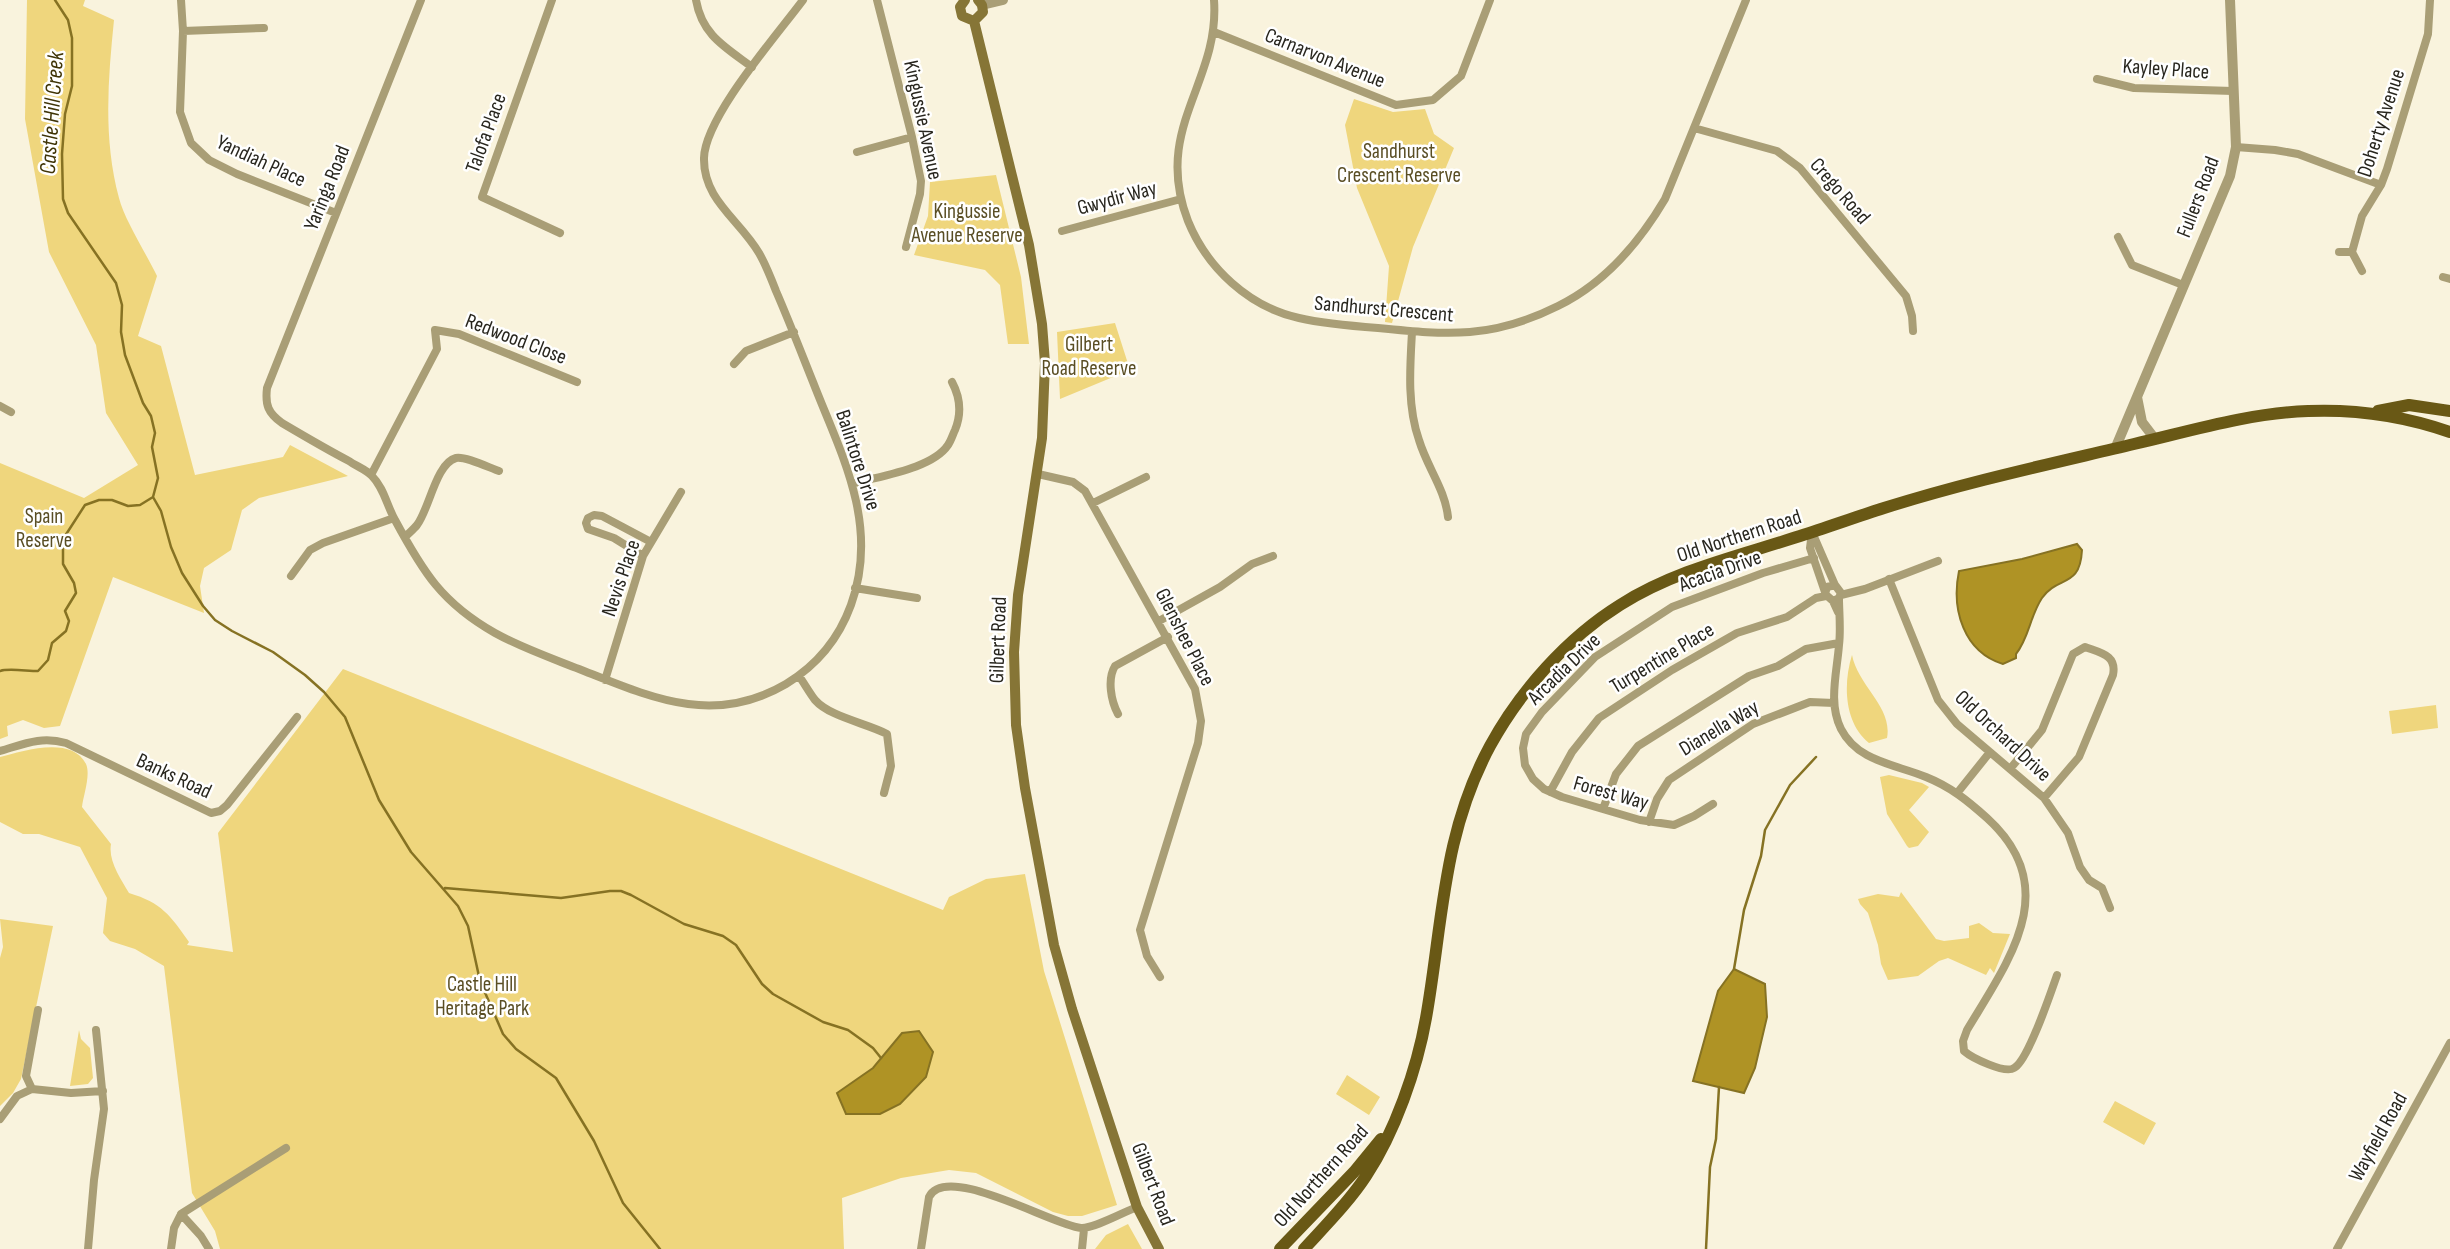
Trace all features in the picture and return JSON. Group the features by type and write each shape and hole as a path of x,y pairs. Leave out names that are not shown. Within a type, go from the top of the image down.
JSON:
{"main road":[{"name":"Gilbert Road","path":"965,0 960,7 962,16 974,21 1029,245 1040,303 1045,363 1038,474 1018,595 1014,652 1016,725 1054,945 1072,1009 1137,1207 1159,1249"},
{"path":"974,21 981,15 980,3"},
{"path":"2371,413 2409,405 2450,411"},
{"name":"Old Northern Road","path":"1304,1249 1366,1177 1380,1153 1413,1068 1425,1021 1444,885 1458,822 1478,768 1507,718 1554,660 1586,630 1621,604 1662,582 1698,568 1887,507 2155,439 2269,415 2305,411 2371,413 2411,420 2450,432"},
{"name":"Old Northern Road","path":"1280,1249 1354,1172 1390,1129"}],"street":[{"name":"Yandiah Place","path":"181,0 183,31 180,112 191,143 209,160 237,174 336,213"},
{"name":"Yaringa Road","path":"372,475 271,415 265,402 267,388 421,0"},
{"name":"Talofa Place","path":"552,0 482,197 560,233"},
{"path":"695,0 704,27 719,43 752,67"},
{"name":"Balintore Drive","path":"372,475 405,537 439,591 452,605 497,634 654,699 696,707 733,705 771,692 799,676 827,649 842,628 855,588 861,542 860,521 852,484 794,332 761,255 711,191 705,173 704,156 706,139 714,122 803,0"},
{"name":"Kingussie Avenue","path":"877,0 921,181 906,247"},
{"path":"980,3 1003,0"},
{"name":"Sandhurst Crescent","path":"1214,0 1214,32 1180,138 1177,159 1181,199 1196,239 1214,266 1237,288 1265,306 1296,318 1438,335 1488,330 1541,314 1583,291 1626,255 1653,219 1674,178 1746,0"},
{"name":"Carnarvon Avenue","path":"1214,32 1396,105 1433,100 1461,76 1490,0"},
{"name":"Fullers Road","path":"2115,449 2230,176 2236,147 2230,0"},
{"name":"Doherty Avenue","path":"2353,252 2362,216 2381,185 2428,34 2430,0"},
{"path":"183,31 264,28"},
{"name":"Kayley Place","path":"2097,79 2134,88 2233,91"},
{"name":"Crego Road","path":"1694,128 1777,151 1800,168 1906,296 1913,331"},
{"path":"857,152 912,137"},
{"path":"2236,147 2298,154 2381,185"},
{"name":"Gwydir Way","path":"1062,231 1181,199"},
{"path":"2118,237 2132,265 2183,285"},
{"path":"2339,252 2353,252 2362,271"},
{"name":"Redwood Close","path":"372,475 437,349 435,330 458,334 577,382"},
{"path":"734,364 746,351 794,332"},
{"path":"1412,332 1409,383 1418,440 1446,502 1448,517"},
{"path":"852,484 919,465 935,458 948,445 958,423 960,401 952,382"},
{"path":"2137,397 2142,422 2155,439"},
{"path":"0,406 11,412"},
{"path":"405,537 419,524 448,463 456,458 465,459 499,471"},
{"name":"Glenshee Place","path":"1038,474 1073,482 1085,491 1195,689 1201,721 1198,743 1140,930 1147,956 1160,977"},
{"path":"1093,503 1146,477"},
{"name":"Nevis Place","path":"606,680 643,556 681,492"},
{"path":"643,556 614,538 588,529 588,518 601,516 651,542"},
{"path":"291,576 310,550 394,518"},
{"path":"1812,532 1810,548 1836,593"},
{"path":"1812,532 1836,593 1839,643 1834,703 1842,730 1862,752 1873,759 1927,777 1958,792 2000,830 2020,861 2026,890 2026,911 2021,930 2007,965 1967,1030 1963,1041 1965,1051 1971,1057 2006,1070 2014,1069 2028,1048 2057,975"},
{"path":"1159,621 1220,587 1251,564 1273,556"},
{"name":"Acacia Drive","path":"1642,626 1672,607 1763,573 1814,558"},
{"name":"Turpentine Place","path":"1550,792 1572,752 1599,718 1672,670 1737,633 1787,617 1816,598 1865,589 1938,561"},
{"name":"Old Orchard Drive","path":"1889,579 1938,700 1957,724 2044,798 2068,833 2080,867 2090,880 2102,888 2110,908"},
{"path":"855,588 917,598"},
{"name":"Arcadia Drive","path":"1522,748 1526,734 1569,683 1595,657 1642,626"},
{"path":"1118,714 1112,695 1112,671 1115,666 1168,638"},
{"path":"1603,809 1616,774 1638,746 1749,676 1778,666 1806,649 1839,643"},
{"path":"2010,769 2042,730 2073,654 2085,647 2108,655 2114,668 2113,675 2079,757 2044,798"},
{"path":"799,676 816,701 834,713 887,734 891,766 884,793"},
{"name":"Dianella Way","path":"1649,822 1657,799 1669,780 1744,730 1760,720 1809,702 1834,703"},
{"name":"Banks Road","path":"0,751 35,739 66,743 211,813 220,811 227,805 297,717"},
{"name":"Forest Way","path":"1522,748 1525,765 1533,779 1550,792 1603,809 1649,822 1674,825 1713,804"},
{"path":"1958,792 1990,752"},
{"path":"32,1089 26,1076 38,1010"},
{"path":"88,1249 94,1180 104,1115 96,1030"},
{"name":"Wayfield Road","path":"2337,1249 2450,1043"},
{"path":"0,1119 17,1096 32,1089 71,1093 103,1091"},
{"path":"171,1249 174,1228 181,1214 286,1148"},
{"path":"921,1249 931,1193 946,1185 1003,1199 1055,1221 1084,1229 1137,1207"},
{"path":"181,1214 209,1249"},
{"path":"1082,1249 1084,1229"}],"green space":[{"name":"Spain Reserve","path":"27,0 85,0 83,6 114,20 108,109 114,176 126,216 157,276 138,336 161,346 195,475 283,457 290,445 348,476 259,498 242,510 231,550 204,568 200,586 204,613 113,577 60,726 44,728 23,720 7,726 8,736 0,739 0,463 84,498 138,465 106,413 96,345 49,252 25,119"},
{"name":"Sandhurst Crescent Reserve","path":"1354,99 1393,112 1425,109 1434,134 1454,148 1413,247 1392,323 1385,322 1389,266 1357,188 1345,125"},
{"name":"Kingussie Avenue Reserve","path":"996,175 1021,277 1029,344 1008,344 1000,285 985,270 914,255 928,216 930,182"},
{"name":"Gilbert Road Reserve","path":"1115,323 1130,370 1060,399 1057,332"},
{"path":"1852,655 1855,666 1885,716 1887,738 1869,743 1861,735 1850,714 1847,678"},
{"name":"Castle Hill Heritage Park","path":"343,669 943,910 949,897 986,879 1025,874 1044,971 1117,1205 1082,1216 1068,1216 1053,1212 976,1173 949,1170 901,1178 842,1198 844,1249 220,1249 215,1231 192,1193 164,966 135,949 110,941 103,933 107,898 80,847 39,834 23,834 0,822 0,757 46,747 58,747 79,755 86,764 88,774 82,807 111,844 113,863 129,893 150,901 164,911 189,942 187,945 233,952 218,833"},
{"path":"2436,705 2438,728 2392,734 2389,711"},
{"path":"1889,775 1929,787 1909,810 1929,832 1918,846 1907,846 1887,814 1880,777"},
{"path":"1901,892 1936,939 1944,941 1969,938 1969,926 1979,923 1993,933 2010,934 1994,973 1990,968 1986,975 1948,958 1918,976 1888,980 1881,964 1868,913 1858,899 1878,894 1899,897"},
{"path":"0,919 53,926 21,1079 13,1093 0,1106 0,958 3,947"},
{"path":"79,1030 81,1039 90,1048 93,1078 88,1084 70,1086"},
{"path":"1347,1075 1380,1097 1369,1115 1336,1094"},
{"path":"2115,1101 2156,1123 2144,1145 2103,1122"},
{"path":"1128,1224 1142,1249 1095,1249 1106,1235"}],"shaded area":[{"path":"2077,544 2082,550 2077,571 2042,598 2016,658 2003,664 1979,650 1963,628 1959,614 1959,571 2022,559"},
{"path":"1734,969 1765,984 1767,1017 1755,1068 1744,1093 1693,1081 1718,991"},
{"path":"919,1031 933,1052 926,1077 900,1104 880,1114 846,1114 837,1093 873,1068 902,1033"}],"waterway":[{"name":"Castle Hill Creek","path":"0,671 38,671 48,660 52,643 66,631 69,621 65,611 76,593 74,583 63,564 63,548 65,536 85,505 99,500 112,500 128,506 140,505 153,497 158,478 152,447 155,433 151,416 143,403 125,355 121,332 122,305 116,283 68,213 63,199 62,154 65,114 72,86 72,38 68,20 55,0"},
{"path":"153,497 161,511 182,573 215,620 273,652 305,675 345,717 379,800 411,852 458,906 468,926 480,981 503,1034 516,1049 556,1078 594,1141 623,1203 660,1249"},
{"path":"1734,969 1744,910 1761,856 1765,830 1790,785 1816,757"},
{"path":"445,888 561,898 621,891 684,924 723,936 736,945 762,984 773,994 823,1022 848,1030 873,1048 881,1058"},
{"path":"1706,1249 1710,1167 1716,1139 1719,1087"}]}
